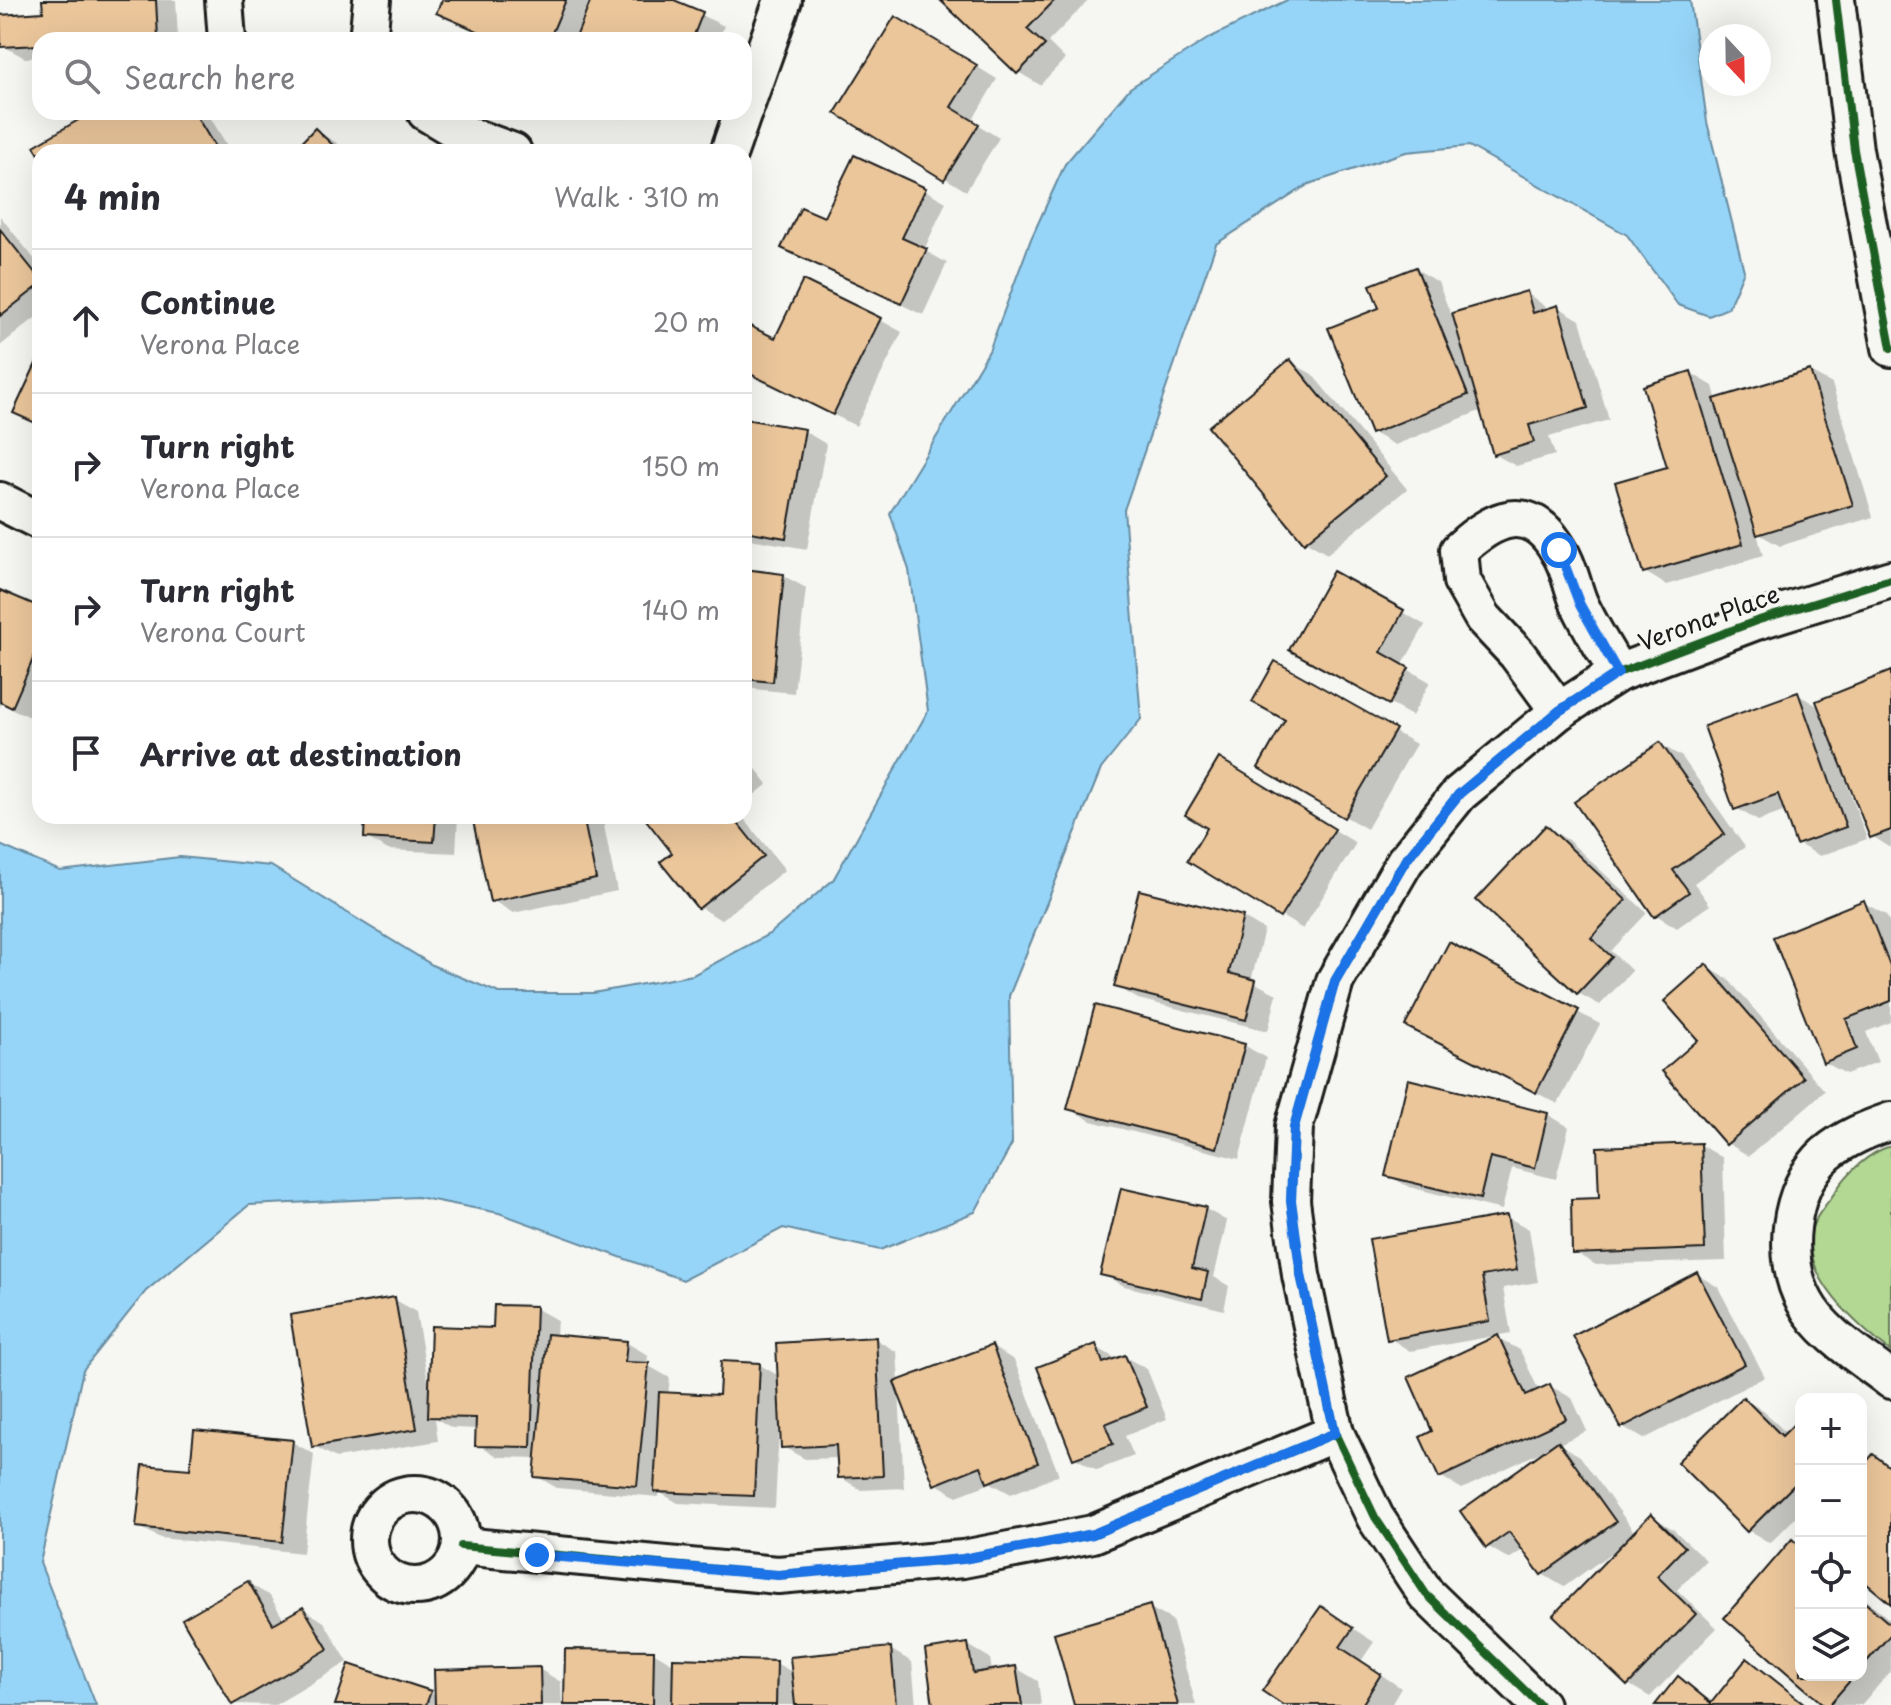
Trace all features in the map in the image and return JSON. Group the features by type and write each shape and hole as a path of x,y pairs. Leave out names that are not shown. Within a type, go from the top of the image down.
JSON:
{"street":[{"path":"224,0 226,32"},
{"path":"369,32 372,0"},
{"path":"752,88 783,0"},
{"path":"1836,0 1854,150 1891,348"},
{"path":"439,120 461,133 491,144"},
{"path":"732,144 741,120"},
{"path":"0,501 32,517"},
{"name":"Verona Place","path":"1559,711 1517,654 1483,618 1462,581 1459,550 1484,527 1515,517 1529,521 1559,550 1580,605 1618,673"},
{"name":"Verona Place","path":"1540,1705 1426,1594 1375,1517 1335,1433 1301,1275 1291,1201 1294,1127 1335,981 1405,861 1459,794 1559,711 1618,673 1756,621 1891,579"},
{"path":"1891,1121 1845,1140 1823,1156 1808,1177 1793,1223 1791,1244 1792,1264 1806,1304 1821,1323 1891,1380"},
{"path":"461,1546 778,1575 963,1559 1093,1534 1335,1433"}],"green space":[{"path":"1891,1146 1891,1352 1835,1299 1815,1265 1811,1247 1814,1223 1840,1185 1867,1158"}],"water":[{"path":"1287,0 1690,0 1699,65 1699,96 1703,96 1744,271 1728,308 1709,316 1678,305 1627,235 1469,146 1406,152 1309,184 1216,244 1124,510 1141,719 1101,769 1009,996 1012,1144 975,1212 880,1250 783,1228 683,1280 499,1213 417,1197 249,1205 146,1291 83,1370 40,1563 96,1705 0,1705 0,845 60,871 180,857 271,866 434,966 499,993 593,993 693,975 771,933 833,880 928,711 909,570 890,513 989,351 1031,239 1065,164 1130,88 1209,38"}],"building":[{"path":"42,0 156,0 158,32 32,32 32,45 1,47 0,15 43,12"},
{"path":"442,0 566,0 552,32 480,32 436,13"},
{"path":"591,0 674,0 703,12 695,32 578,32"},
{"path":"940,0 1055,0 1027,29 1045,45 1017,74"},
{"path":"895,16 977,65 951,107 979,124 944,180 835,113"},
{"path":"78,120 199,120 213,144 37,144"},
{"path":"315,128 332,144 300,144"},
{"path":"854,155 926,188 902,238 927,249 901,304 781,248 801,207 824,217"},
{"path":"0,229 32,269 32,291 0,316"},
{"path":"1416,267 1468,395 1371,434 1328,328 1379,308 1370,285"},
{"path":"803,280 881,318 833,415 752,375 752,327 775,338"},
{"path":"1527,291 1533,313 1558,305 1588,408 1529,425 1534,442 1493,455 1452,313"},
{"path":"1290,359 1386,476 1304,543 1208,427"},
{"path":"1810,370 1853,505 1757,535 1714,399"},
{"path":"1691,371 1743,544 1643,573 1615,482 1667,467 1643,386"},
{"path":"32,372 32,421 13,413"},
{"path":"752,420 805,429 786,538 752,532"},
{"path":"752,570 784,574 773,682 752,680"},
{"path":"1333,571 1404,610 1381,652 1409,668 1389,705 1289,650"},
{"path":"0,590 32,604 32,662 12,708 0,702"},
{"path":"1275,661 1396,729 1344,818 1258,768 1285,720 1252,702"},
{"path":"1891,671 1891,830 1870,838 1816,701"},
{"path":"1798,692 1846,827 1796,845 1778,794 1734,810 1704,726"},
{"path":"1660,742 1725,834 1673,870 1689,892 1654,917 1574,802"},
{"path":"1219,758 1335,829 1280,918 1187,861 1207,828 1185,815"},
{"path":"365,824 435,824 434,842 364,838"},
{"path":"474,824 585,824 596,879 490,902"},
{"path":"649,824 738,824 764,856 698,909 660,862 672,853"},
{"path":"1546,825 1626,900 1591,938 1612,957 1577,994 1476,900"},
{"path":"1139,890 1243,916 1229,973 1256,980 1246,1020 1114,987"},
{"path":"1864,900 1891,969 1891,1001 1846,1019 1857,1049 1823,1063 1773,937"},
{"path":"1449,942 1579,1010 1536,1093 1405,1026"},
{"path":"1706,964 1804,1078 1726,1145 1662,1071 1698,1040 1664,1001"},
{"path":"1095,1005 1245,1044 1217,1148 1067,1109"},
{"path":"1408,1079 1548,1113 1535,1168 1490,1157 1480,1199 1385,1176"},
{"path":"1701,1143 1705,1249 1572,1254 1571,1199 1599,1198 1597,1147"},
{"path":"1121,1188 1206,1207 1192,1268 1208,1272 1202,1299 1100,1275"},
{"path":"1507,1215 1517,1270 1482,1276 1490,1321 1387,1340 1369,1239"},
{"path":"1697,1272 1745,1364 1621,1428 1573,1336"},
{"path":"395,1297 417,1429 312,1447 290,1315"},
{"path":"494,1305 536,1306 531,1447 475,1446 476,1418 428,1417 431,1326 493,1328"},
{"path":"547,1334 627,1341 625,1362 649,1363 637,1486 534,1477"},
{"path":"1498,1335 1526,1395 1550,1384 1566,1419 1439,1478 1420,1437 1432,1431 1408,1377"},
{"path":"876,1337 883,1476 838,1478 836,1445 781,1448 776,1343"},
{"path":"1096,1344 1103,1363 1125,1355 1147,1407 1105,1424 1113,1444 1073,1459 1037,1367"},
{"path":"992,1345 1038,1463 987,1483 981,1466 934,1485 894,1382"},
{"path":"721,1361 760,1363 754,1496 654,1492 659,1392 719,1395"},
{"path":"1743,1397 1782,1436 1795,1423 1795,1484 1747,1532 1677,1462"},
{"path":"194,1430 293,1440 282,1542 136,1527 143,1465 190,1469"},
{"path":"1558,1441 1616,1522 1541,1575 1509,1532 1486,1548 1460,1511"},
{"path":"1873,1454 1891,1468 1891,1604 1867,1584 1867,1461"},
{"path":"1651,1514 1685,1547 1657,1576 1696,1614 1627,1686 1553,1615"},
{"path":"1792,1539 1795,1542 1795,1680 1724,1618"},
{"path":"248,1581 273,1624 303,1607 328,1649 232,1705 182,1619"},
{"path":"1867,1604 1891,1625 1891,1634 1867,1661"},
{"path":"1150,1605 1178,1705 1074,1705 1054,1633"},
{"path":"1321,1606 1353,1628 1340,1647 1381,1674 1362,1705 1283,1705 1262,1691"},
{"path":"968,1643 973,1673 1016,1666 1022,1705 933,1705 925,1650"},
{"path":"891,1647 896,1705 795,1705 790,1657"},
{"path":"565,1649 654,1650 653,1705 564,1705"},
{"path":"673,1658 777,1661 776,1705 672,1705"},
{"path":"1747,1658 1806,1705 1655,1705 1678,1676 1711,1703"},
{"path":"349,1664 431,1691 426,1705 335,1705"},
{"path":"540,1667 541,1705 435,1705 434,1670"},
{"path":"1796,1681 1850,1681 1829,1705 1824,1705"}],"cycle path":[{"path":"1836,0 1854,150 1891,348"},
{"path":"1540,1705 1426,1594 1375,1517 1335,1433 1301,1275 1291,1201 1294,1127 1335,981 1405,861 1459,794 1559,711 1618,673 1756,621 1891,579"},
{"path":"461,1546 778,1575 963,1559 1093,1534 1335,1433"}],"route":[{"path":"537,1555 778,1575 963,1559 1093,1534 1335,1433 1301,1275 1291,1201 1294,1127 1335,981 1405,861 1459,794 1559,711 1618,673 1580,605 1559,550"}]}
